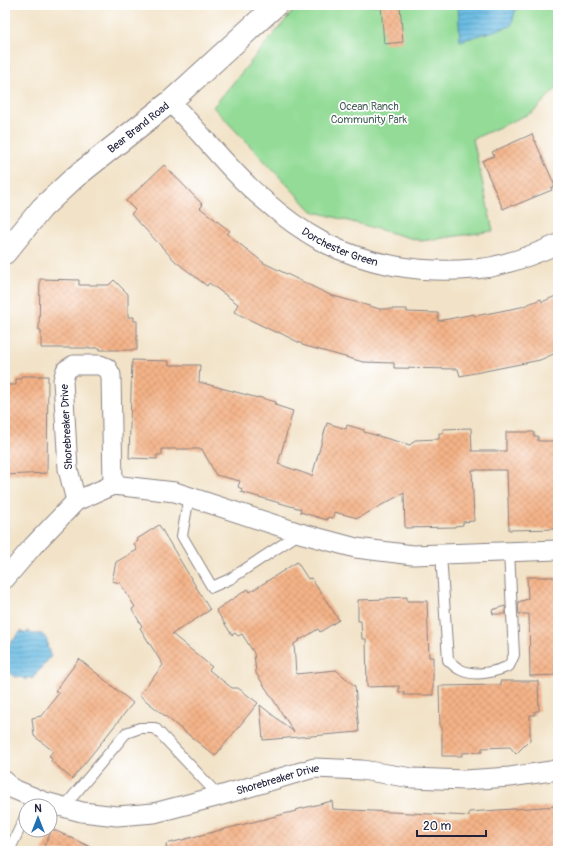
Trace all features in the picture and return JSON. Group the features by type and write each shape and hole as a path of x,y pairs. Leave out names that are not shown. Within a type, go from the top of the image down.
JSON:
{"street":[{"name":"Bear Brand Road","path":"5,253 42,208 74,178 170,102 276,5"},
{"name":"Dorchester Green","path":"170,102 188,120 218,156 263,200 303,230 344,251 366,259 394,265 424,270 451,271 494,267 558,244"},
{"name":"Shorebreaker Drive","path":"76,501 68,469 63,380 66,370 74,365 100,365 107,368 111,374 113,485"},
{"path":"5,579 33,546 76,501 113,485 175,492 300,533 356,548 413,555 558,550"},
{"name":"Shorebreaker Drive","path":"58,806 82,812 117,816 154,813 219,796 314,768 362,770 412,778 465,780 510,777 558,769"},
{"name":"Shorebreaker Drive","path":"5,782 26,798"}],"lane":[{"path":"189,496 182,536 212,587 230,580 300,533"},
{"path":"441,554 448,660 459,670 470,674 497,672 509,666 514,655 509,551"},
{"path":"64,807 126,733 140,728 155,728 219,796"},
{"path":"9,851 18,832"}],"green space":[{"name":"Ocean Ranch Community Park","path":"298,5 558,5 558,87 533,112 473,139 493,231 421,241 312,211 213,107"}],"water":[{"path":"458,5 517,5 511,26 460,41"},
{"path":"21,631 25,634 28,631 32,634 42,634 47,640 47,647 50,650 49,653 51,656 32,679 29,677 25,680 22,677 11,674 5,661 5,652"}],"building":[{"path":"381,5 400,5 403,42 384,44"},
{"path":"532,134 555,186 551,188 552,190 503,209 482,161 494,156 492,152"},
{"path":"164,165 203,205 200,208 230,231 227,234 264,263 330,295 380,309 407,309 407,312 438,313 438,321 474,314 475,316 521,307 541,299 542,302 558,295 558,352 540,360 460,376 458,369 394,368 394,363 363,362 302,345 278,332 275,332 234,312 238,304 209,283 207,286 175,261 131,214 135,210 126,201"},
{"path":"40,279 79,280 79,285 109,285 114,280 128,294 128,317 134,317 134,321 137,321 137,350 100,350 100,348 41,348 41,330 39,330"},
{"path":"132,360 169,361 169,365 200,365 199,382 276,402 275,405 293,411 278,464 312,476 327,423 346,429 347,425 364,430 364,432 410,445 415,440 439,439 439,433 443,433 443,429 471,428 472,451 506,451 506,432 534,432 534,436 538,436 538,441 558,441 558,529 509,530 507,470 472,470 474,521 463,522 463,525 455,527 405,528 404,493 358,518 334,512 333,518 328,517 327,520 300,512 301,509 241,492 242,489 238,487 240,481 216,475 202,449 162,449 162,455 157,455 157,459 129,458"},
{"path":"21,376 48,376 47,473 5,475 5,385 16,385 16,379 21,379"},
{"path":"159,525 210,610 172,634 212,667 209,670 232,688 238,688 258,703 215,756 139,695 163,665 140,628 142,626 132,609 135,607 120,583 112,581 116,562 137,550 134,544 138,541 137,539"},
{"path":"297,562 308,579 311,578 339,620 320,632 318,629 302,639 299,639 300,640 294,644 296,674 336,670 355,686 359,732 263,740 260,705 294,732 256,673 254,653 242,634 238,636 235,633 232,635 216,610 248,589 250,592"},
{"path":"527,577 556,577 556,580 558,580 558,675 530,676 529,614 519,614 518,602 528,599"},
{"path":"407,597 407,601 427,601 429,657 433,657 433,695 404,695 404,692 399,692 399,686 367,687 366,639 362,639 361,621 358,621 358,600"},
{"path":"505,606 506,614 493,614 492,610"},
{"path":"79,659 133,703 72,779 51,761 52,759 49,756 53,751 34,736 32,718 41,716 59,693 55,691"},
{"path":"500,681 538,681 539,711 535,711 535,715 530,715 530,740 516,754 510,747 482,748 482,752 462,753 462,756 442,756 442,727 440,727 439,686 501,685"},
{"path":"332,801 333,809 469,816 469,812 558,806 558,851 167,851 166,844"},
{"path":"58,832 99,851 42,851 48,838 58,838"}]}
